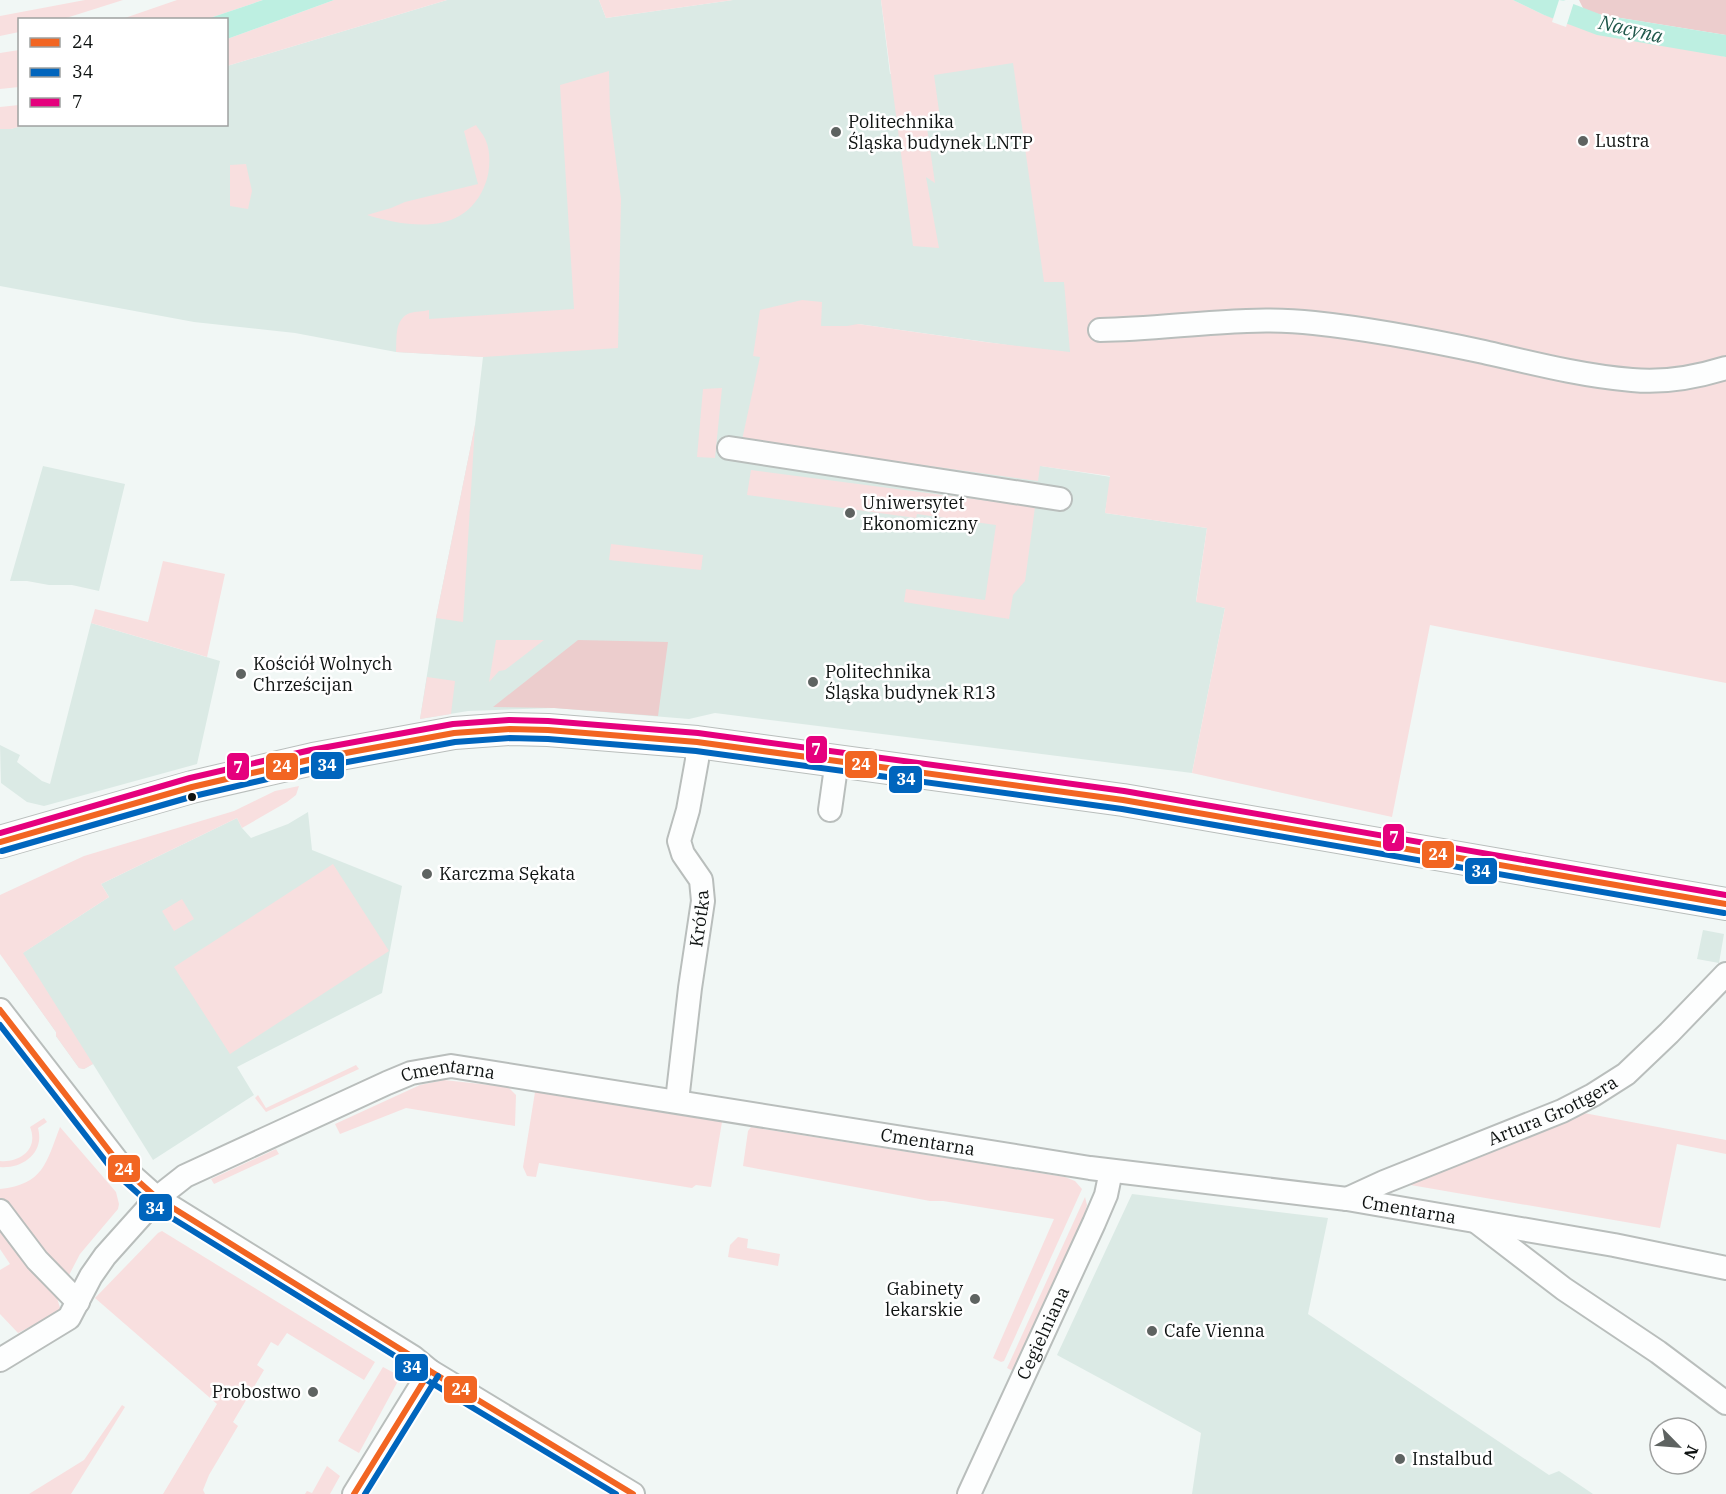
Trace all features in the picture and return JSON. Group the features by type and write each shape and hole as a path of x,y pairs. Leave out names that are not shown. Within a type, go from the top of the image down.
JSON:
{"street":[{"path":"1100,330 1142,329 1221,321 1286,321 1373,331 1632,381 1683,377 1726,368"},
{"path":"729,448 1060,499"},
{"path":"0,842 233,776 430,737 489,730 548,730 697,742 1123,800 1726,904"},
{"name":"Krótka","path":"677,1101 703,901 701,880 683,854 679,842 689,801 697,742"},
{"path":"830,810 837,760"},
{"name":"Artura Grottgera","path":"1347,1199 1562,1111 1593,1095 1626,1074 1726,974"},
{"path":"0,1010 122,1166 157,1198 413,1357 430,1371 633,1494"},
{"name":"Cmentarna","path":"0,1360 66,1320 105,1256 157,1198 185,1176 411,1073 451,1066 1111,1171 1347,1199 1614,1245 1726,1268"},
{"name":"Cegielniana","path":"969,1494 1098,1214 1106,1195 1111,1171"},
{"path":"0,1211 37,1260 78,1302"},
{"path":"1475,1221 1564,1289 1658,1352 1726,1403"},
{"path":"354,1494 430,1371"}],"shaded area":[{"path":"85,0 123,0 66,18 18,18 18,32 0,36 0,16"},
{"path":"177,0 263,0 210,18 125,18"},
{"path":"334,0 447,0 228,66 228,39"},
{"path":"447,0 599,0 606,18 733,0 881,0 890,74 1045,46 1071,354 858,324 780,425 1111,477 1105,513 1207,528 1196,601 1225,608 1192,773 715,713 689,719 554,708 468,711 420,719 436,618 475,425 483,357 396,352 295,333 194,322 0,286 0,129 20,126 228,126 228,66"},
{"path":"599,0 733,0 606,18"},
{"path":"881,0 1513,0 1544,15 1726,57 1726,683 1430,625 1392,817 1192,773 1225,608 1196,602 1207,528 1105,513 1110,476 1040,466 1038,481 742,440 760,357 753,356 760,310 802,300 822,302 821,326 858,324 1070,352 1064,282 1044,282 1013,63 934,75 941,125 927,128 935,183 926,177 939,248 913,246"},
{"path":"1579,0 1726,0 1726,35 1602,15 1584,10"},
{"path":"18,50 18,87 0,89 0,53"},
{"path":"609,71 610,114 621,199 618,348 483,357 396,352 399,324 405,316 412,312 429,310 429,319 574,309 560,85"},
{"path":"18,105 18,126 22,126 0,129 0,107"},
{"path":"476,125 488,145 489,167 486,182 477,199 466,212 452,220 419,225 367,215 405,202 478,184 464,131"},
{"path":"246,164 252,191 248,209 230,206 230,165"},
{"path":"722,388 715,458 697,457 703,389"},
{"path":"475,425 463,622 436,618"},
{"path":"43,466 125,484 99,591 72,585 10,581"},
{"path":"751,470 1035,507 1025,581 1013,595 1009,619 904,602 906,589 985,600 996,525 917,514 916,518 747,495"},
{"path":"611,544 703,555 701,570 609,560"},
{"path":"163,561 225,574 207,657 91,623 95,609 148,622"},
{"path":"91,623 220,661 197,764 44,806 27,802 1,783 0,745 20,755 17,762 42,781 50,784"},
{"path":"496,640 544,640 505,670 499,671 489,682"},
{"path":"578,640 668,642 658,716 554,708 493,707"},
{"path":"427,677 455,681 451,714 420,719"},
{"path":"299,786 296,795 287,802 242,828 237,818 101,884 109,897 23,953 93,1064 84,1069 79,1068 0,954 0,895 84,856 234,811 275,791"},
{"path":"308,812 312,850 402,886 382,993 237,1067 254,1095 153,1160 93,1064 84,1069 79,1068 7,963 109,897 101,884 237,818 251,838 288,824"},
{"path":"333,864 389,951 230,1054 174,967"},
{"path":"182,899 194,919 174,931 162,911"},
{"path":"1703,930 1724,934 1719,963 1697,959"},
{"path":"356,1065 359,1069 266,1112 255,1098 258,1095 266,1108"},
{"path":"1639,1072 1645,1073 1584,1113 1726,1140 1726,1154 1677,1144 1660,1228 1399,1183"},
{"path":"444,1080 508,1087 516,1095 515,1126 406,1108 340,1134 335,1124 420,1085"},
{"path":"535,1092 722,1122 711,1187 696,1185 692,1188 539,1163 536,1177 527,1176 523,1167"},
{"path":"44,1118 47,1122 38,1128 38,1145 30,1158 16,1165 0,1167 0,1161 14,1160 26,1153 32,1142 30,1127"},
{"path":"60,1127 116,1192 118,1209 80,1254 57,1298 61,1311 18,1333 0,1314 0,1270 10,1264 0,1249 0,1189 15,1186 35,1177 51,1151"},
{"path":"751,1127 1065,1177 1075,1181 1082,1189 1004,1361 993,1358 1054,1219 943,1201 930,1201 743,1166 748,1131"},
{"path":"276,1149 279,1154 214,1184 211,1179"},
{"path":"1132,1194 1328,1218 1308,1314 1549,1475 1559,1471 1593,1494 1192,1494 1201,1433 1057,1355"},
{"path":"1085,1197 1087,1205 1084,1216 1013,1371 1007,1368"},
{"path":"162,1231 375,1362 364,1380 287,1333 278,1346 271,1342 257,1365 264,1370 233,1422 238,1426 209,1475 203,1490 205,1494 163,1494 217,1404 95,1298"},
{"path":"738,1237 748,1239 747,1248 780,1254 778,1266 728,1257 730,1245"},
{"path":"383,1367 396,1374 398,1381 359,1453 338,1441"},
{"path":"122,1405 125,1407 71,1494 29,1494 84,1460"},
{"path":"327,1466 340,1476 330,1494 305,1494 307,1491 312,1493"}],"water":[{"path":"263,0 334,0 228,39 228,18 210,18"},
{"name":"Nacyna","path":"1513,0 1563,0 1602,15 1726,35 1726,57 1597,35 1544,15"}],"pier":[{"path":"1559,0 1574,2 1566,27 1552,22"}],"transit line":[{"name":"7","path":"0,833 190,778 311,750 453,724 509,720 548,721 698,733 1124,791 1726,895"},
{"name":"24","path":"0,842 192,787 313,759 454,733 510,729 548,730 697,742 1123,800 1726,904"},
{"name":"34","path":"2,851 194,796 315,768 455,742 510,738 548,739 696,751 1122,809 1724,913"},
{"name":"24","path":"0,1010 121,1166 157,1198 413,1357 430,1371 633,1494"},
{"name":"34","path":"0,1025 114,1172 151,1205 408,1364 425,1379 616,1494"},
{"name":"24","path":"354,1494 430,1371"},
{"name":"34","path":"365,1494 438,1376"}],"place":[{"name":"Politechnika Śląska budynek LNTP","path":"836,132"},
{"name":"Lustra","path":"1583,141"},
{"name":"Uniwersytet Ekonomiczny","path":"850,513"},
{"name":"Kościół Wolnych Chrześcijan","path":"241,674"},
{"name":"Politechnika Śląska budynek R13","path":"813,682"},
{"name":"Karczma Sękata","path":"427,874"},
{"name":"Gabinety lekarskie","path":"975,1299"},
{"name":"Cafe Vienna","path":"1152,1331"},
{"name":"Probostwo","path":"313,1392"},
{"name":"Instalbud","path":"1400,1459"}]}
